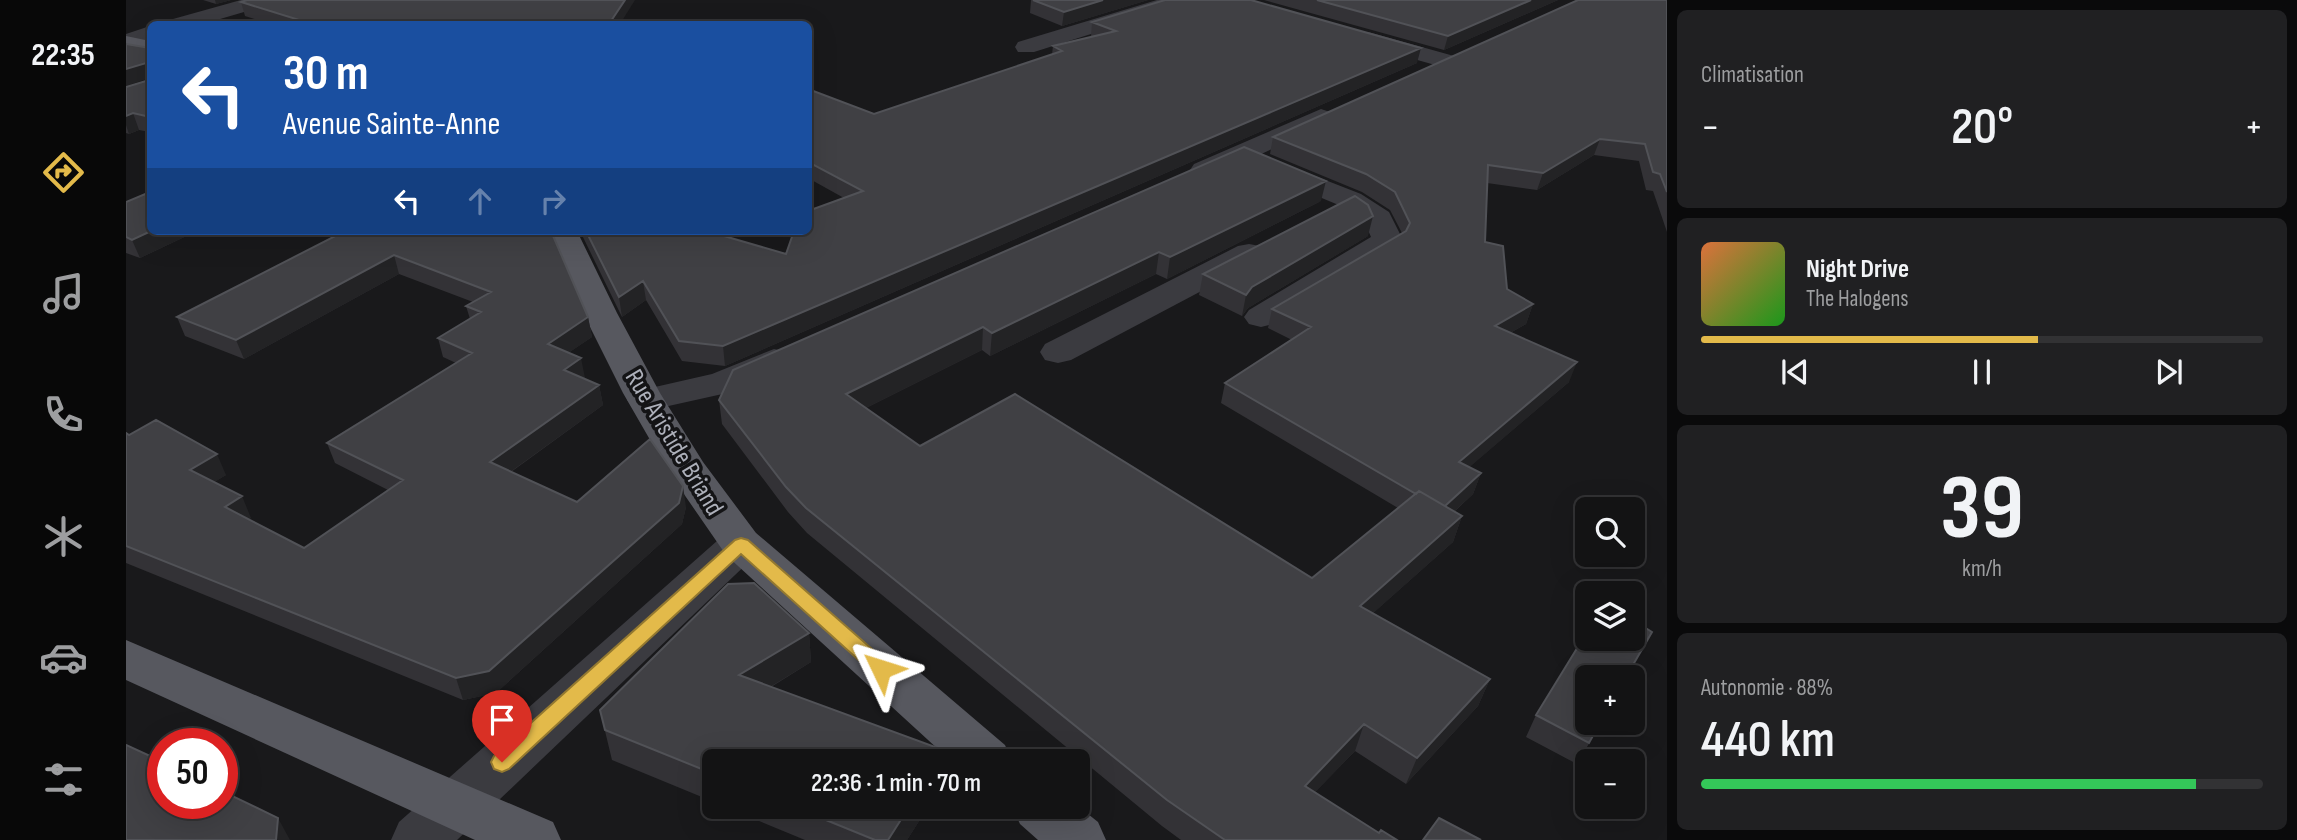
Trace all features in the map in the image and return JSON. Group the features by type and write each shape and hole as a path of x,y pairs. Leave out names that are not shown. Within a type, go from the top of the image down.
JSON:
{"main road":[{"path":"126,42 147,47"},
{"name":"Rue Aristide Briand","path":"564,235 646,400 677,453 741,544 972,749"},
{"path":"126,659 437,822 533,840"},
{"path":"1053,819 1078,840"}],"street":[{"path":"191,21 264,0"},
{"path":"1026,47 1179,0"},
{"path":"1343,32 1446,61"},
{"path":"126,42 147,34"},
{"path":"1410,77 1469,50"},
{"path":"1177,182 1349,104"},
{"path":"1240,153 1351,200 1378,218 1388,240 1261,317"},
{"path":"1314,219 1351,200"},
{"path":"1058,352 1278,238"},
{"path":"646,400 723,383 802,348"},
{"path":"437,822 741,544"}],"building":[{"path":"625,0 611,21 302,21 241,2"},
{"path":"1033,0 1103,0 1064,12"},
{"path":"1165,0 1251,0 1421,48 723,346 679,341 643,281 619,297 588,235 721,235 786,254 793,235 812,235 812,210 863,191 812,164 812,91 874,114 1062,51 1053,46 1116,31 1092,22"},
{"path":"1317,0 1531,0 1448,36"},
{"path":"1578,0 1667,0 1667,192 1660,174 1653,172 1645,144 1600,139 1543,173 1488,165 1485,242 1503,246 1507,289 1533,304 1495,326 1577,362 1459,462 1481,473 1445,506 1419,491 1416,494 1225,383 1311,327 1272,309 1406,231 1410,223 1395,192 1366,174 1273,137"},
{"path":"126,44 147,48 147,116 133,113 126,116 126,87 146,81 146,63 126,69"},
{"path":"1244,147 1326,181 1170,257 1159,252 992,333 983,327 846,394 920,446 1015,394 1312,578 1419,491 1462,516 1360,606 1490,679 1417,758 1364,724 1305,786 1379,833 1381,830 1397,840 1225,840 1167,800 806,508 786,487 719,400 733,370"},
{"path":"147,193 147,233 132,240 126,237 126,202"},
{"path":"1355,196 1368,205 1373,216 1252,287 1246,295 1203,274"},
{"path":"337,235 553,235 588,317 548,344 581,358 564,370 599,385 490,462 577,502 650,439 683,486 679,503 489,671 456,678 126,546 126,433 129,435 156,420 217,454 190,470 242,496 225,507 304,548 403,480 327,443 472,353 438,338 481,312 466,306 491,292 394,255 236,340 177,317"},
{"path":"754,583 809,633 739,675 941,749 702,749 702,769 605,730 600,710 728,584"},
{"path":"1645,628 1652,632 1645,644"},
{"path":"1575,651 1641,651 1633,665 1575,665 1575,735 1593,735 1589,743 1536,715"},
{"path":"126,745 147,755 147,819 238,819 238,799 278,818 276,840 126,840"},
{"path":"1439,818 1481,840 1423,840"},
{"path":"823,819 901,819 888,840 875,840"}],"route":[{"path":"502,762 741,544 881,669"}]}
